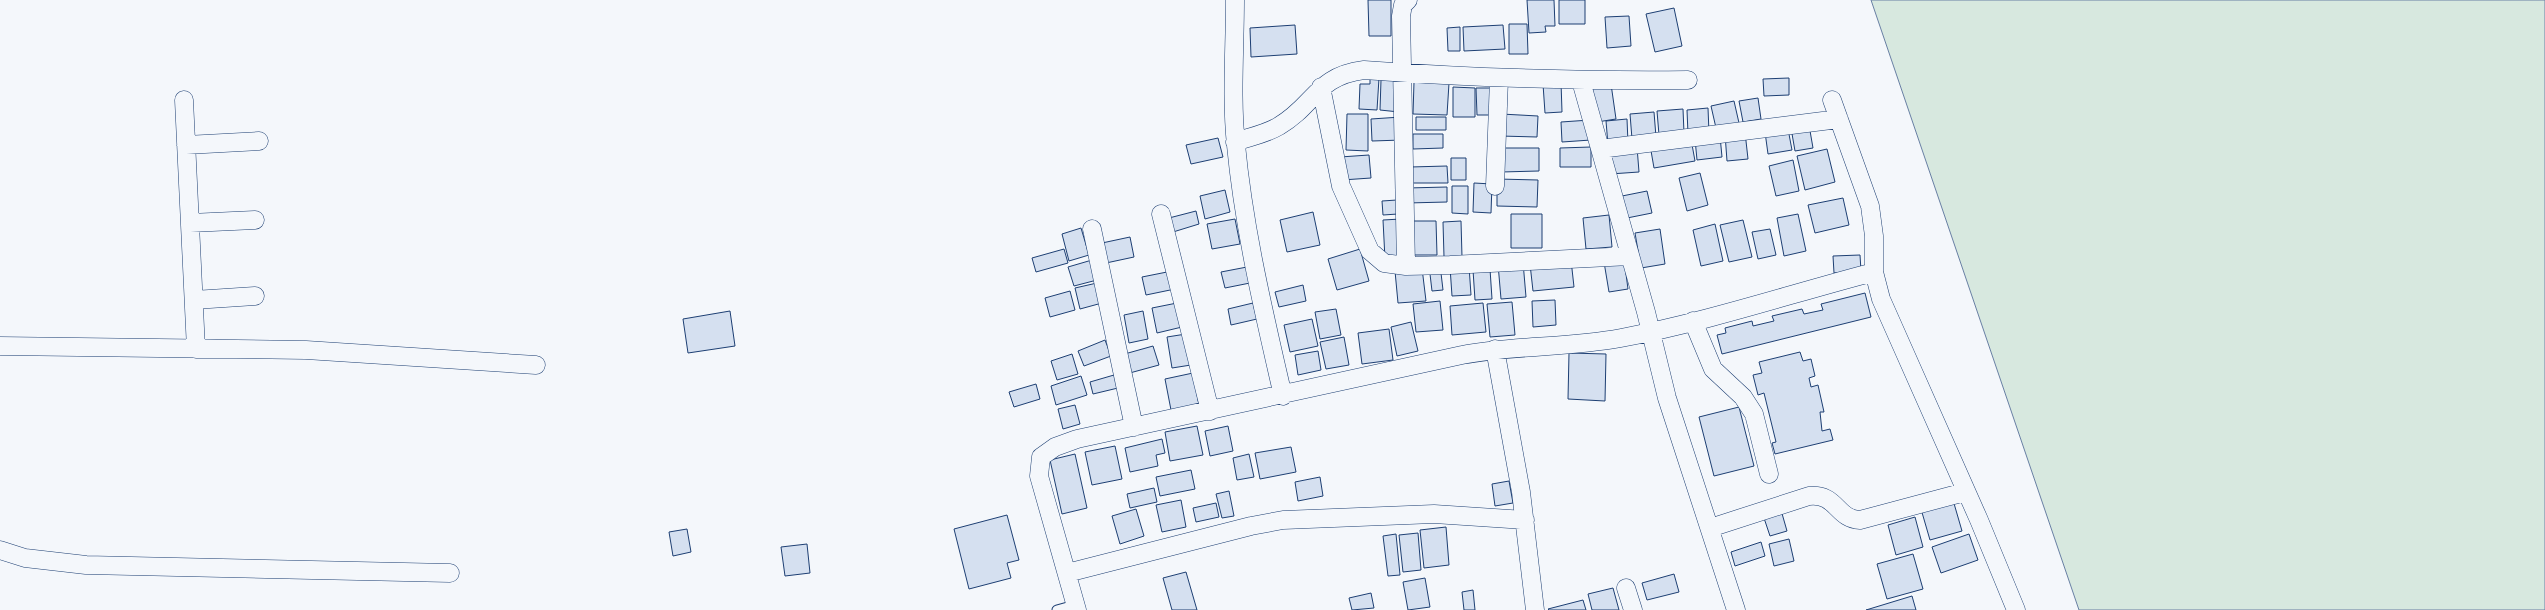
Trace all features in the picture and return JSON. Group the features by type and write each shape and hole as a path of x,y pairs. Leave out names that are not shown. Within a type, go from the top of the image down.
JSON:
{"street":[{"path":"1235,0 1236,142 1257,279 1283,396"},
{"path":"1406,266 1404,73 1401,16 1402,5 1408,0"},
{"path":"1236,142 1279,126 1320,87 1332,78 1346,72 1364,70 1499,79 1581,81 1688,80"},
{"path":"1496,186 1499,79"},
{"path":"1581,81 1651,332 1667,398 1736,610"},
{"path":"1320,87 1341,186 1370,251 1384,263 1406,266 1630,256"},
{"path":"184,100 196,349"},
{"path":"1832,100 1870,206 1874,236 1874,272 1881,299 1979,520 2016,610"},
{"path":"1600,149 1840,120"},
{"path":"186,145 259,141"},
{"path":"1161,214 1210,412"},
{"path":"190,223 254,220"},
{"path":"1092,229 1134,427"},
{"path":"1076,608 1039,476 1041,456 1055,447 1077,439 1210,412 1495,349 1576,344 1651,332 1874,272"},
{"path":"194,300 255,296"},
{"path":"1693,321 1713,369 1743,397 1754,414 1769,474"},
{"path":"0,346 306,350 536,366"},
{"path":"1495,349 1525,520 1535,610"},
{"path":"1710,528 1809,496 1826,497 1836,504 1843,515 1850,520 1860,520 1966,492"},
{"path":"1067,573 1251,526 1283,520 1434,514 1525,520"},
{"path":"0,550 26,558 86,565 450,573"},
{"path":"1626,588 1633,610"}],"lane":[{"path":"1057,610 1076,608"}],"shaded area":[{"path":"1871,0 2545,0 2545,610 2079,610"}],"building":[{"path":"1368,0 1391,0 1391,36 1369,36"},
{"path":"1527,0 1554,0 1555,26 1545,26 1546,32 1529,33"},
{"path":"1559,0 1585,0 1585,24 1559,24"},
{"path":"1674,8 1682,46 1655,52 1646,14"},
{"path":"1629,16 1631,46 1607,48 1605,17"},
{"path":"1509,24 1527,24 1528,54 1509,54"},
{"path":"1295,25 1297,54 1251,57 1250,28"},
{"path":"1503,25 1505,49 1464,51 1463,27"},
{"path":"1460,27 1460,51 1448,51 1447,28"},
{"path":"1370,78 1379,78 1377,110 1359,109 1360,84 1370,84"},
{"path":"1789,78 1789,95 1764,96 1763,79"},
{"path":"1381,80 1400,80 1399,112 1380,110"},
{"path":"1414,82 1449,83 1447,115 1413,114"},
{"path":"1561,82 1562,112 1545,113 1543,84"},
{"path":"1611,84 1616,119 1597,122 1592,86"},
{"path":"1453,87 1475,88 1475,117 1453,117"},
{"path":"1476,88 1493,88 1493,115 1477,115"},
{"path":"1758,98 1761,119 1743,122 1739,101"},
{"path":"1734,101 1739,123 1716,128 1711,106"},
{"path":"1708,108 1709,133 1688,134 1687,110"},
{"path":"1683,109 1684,133 1659,135 1657,111"},
{"path":"1654,112 1656,137 1632,139 1630,114"},
{"path":"1347,114 1368,114 1368,151 1346,150"},
{"path":"1501,114 1538,116 1537,137 1500,136"},
{"path":"1401,117 1402,140 1372,141 1371,119"},
{"path":"1416,117 1446,117 1446,130 1416,130"},
{"path":"1627,119 1628,143 1608,145 1606,121"},
{"path":"1590,120 1591,140 1562,142 1561,122"},
{"path":"1809,125 1813,148 1795,151 1791,128"},
{"path":"1788,129 1792,150 1768,154 1765,132"},
{"path":"1745,132 1748,159 1727,161 1725,134"},
{"path":"1413,134 1443,134 1443,148 1413,149"},
{"path":"1720,136 1722,157 1697,160 1695,139"},
{"path":"1218,138 1223,157 1191,164 1186,145"},
{"path":"1691,139 1695,161 1654,168 1650,145"},
{"path":"1591,147 1591,167 1560,167 1560,148"},
{"path":"1637,147 1639,172 1610,174 1608,149"},
{"path":"1500,148 1539,148 1539,171 1501,172"},
{"path":"1827,149 1835,182 1805,190 1797,156"},
{"path":"1369,155 1371,178 1342,180 1340,157"},
{"path":"1451,158 1466,158 1466,180 1451,180"},
{"path":"1793,160 1799,191 1776,196 1769,166"},
{"path":"1447,166 1448,183 1410,183 1410,167"},
{"path":"1700,173 1708,205 1687,211 1679,178"},
{"path":"1497,179 1538,180 1537,207 1497,206"},
{"path":"1474,183 1492,184 1491,213 1473,212"},
{"path":"1452,186 1468,186 1468,214 1452,213"},
{"path":"1447,187 1447,202 1407,203 1407,188"},
{"path":"1225,190 1230,212 1205,219 1200,196"},
{"path":"1647,191 1652,213 1627,218 1622,196"},
{"path":"1843,198 1849,225 1815,233 1808,205"},
{"path":"1397,200 1398,214 1383,215 1382,201"},
{"path":"1196,211 1199,224 1173,232 1169,218"},
{"path":"1313,212 1320,245 1287,252 1280,220"},
{"path":"1511,214 1542,214 1542,248 1511,248"},
{"path":"1798,214 1806,251 1784,256 1777,218"},
{"path":"1609,215 1612,247 1586,249 1583,218"},
{"path":"1235,219 1240,244 1212,249 1207,224"},
{"path":"1401,219 1403,258 1385,259 1383,220"},
{"path":"1743,220 1752,257 1729,262 1720,225"},
{"path":"1408,221 1436,221 1437,255 1408,255"},
{"path":"1461,221 1462,257 1444,257 1443,222"},
{"path":"1715,224 1723,261 1701,266 1693,230"},
{"path":"1081,228 1089,255 1069,261 1062,234"},
{"path":"1660,229 1665,264 1641,268 1635,233"},
{"path":"1770,229 1776,255 1758,259 1752,232"},
{"path":"1130,237 1134,257 1106,263 1102,243"},
{"path":"1064,249 1068,263 1036,272 1032,258"},
{"path":"1360,249 1369,281 1337,290 1328,259"},
{"path":"1860,255 1861,271 1834,273 1833,256"},
{"path":"1624,259 1628,289 1609,292 1604,262"},
{"path":"1092,260 1097,280 1074,286 1068,267"},
{"path":"1571,260 1574,287 1533,291 1530,264"},
{"path":"1523,262 1526,297 1501,299 1498,264"},
{"path":"1469,266 1471,295 1452,296 1450,267"},
{"path":"1247,267 1250,283 1225,288 1221,272"},
{"path":"1422,268 1426,301 1398,303 1395,271"},
{"path":"1490,269 1492,299 1475,300 1473,270"},
{"path":"1172,271 1175,289 1146,295 1142,277"},
{"path":"1441,273 1443,290 1432,291 1430,274"},
{"path":"1097,283 1102,303 1080,309 1075,288"},
{"path":"1303,285 1306,301 1279,307 1275,292"},
{"path":"1070,291 1075,310 1050,317 1045,298"},
{"path":"1865,293 1871,317 1722,354 1717,335 1726,333 1725,328 1752,321 1753,326 1774,321 1772,316 1802,309 1804,314 1823,310 1821,304"},
{"path":"1555,300 1556,325 1533,327 1532,301"},
{"path":"1440,301 1443,330 1416,332 1413,304"},
{"path":"1512,302 1515,335 1490,337 1487,304"},
{"path":"1177,303 1182,327 1157,333 1152,308"},
{"path":"1253,303 1257,319 1231,325 1228,309"},
{"path":"1483,303 1486,332 1452,335 1450,306"},
{"path":"1336,309 1341,335 1320,339 1315,312"},
{"path":"730,311 735,346 688,353 683,319"},
{"path":"1143,311 1148,339 1129,343 1124,315"},
{"path":"1312,319 1318,346 1290,352 1284,325"},
{"path":"1411,322 1418,351 1397,356 1391,327"},
{"path":"1389,329 1393,360 1362,364 1358,333"},
{"path":"1186,334 1191,365 1172,368 1167,337"},
{"path":"1344,337 1349,365 1326,369 1320,342"},
{"path":"1105,340 1111,356 1084,366 1078,351"},
{"path":"1153,346 1159,365 1126,374 1121,355"},
{"path":"1318,351 1321,370 1298,375 1295,355"},
{"path":"1800,352 1803,361 1811,359 1815,376 1809,378 1811,387 1818,385 1824,412 1820,412 1822,431 1830,429 1833,440 1775,454 1772,443 1776,442 1764,393 1758,395 1753,375 1762,373 1759,362"},
{"path":"1569,353 1606,354 1605,401 1568,399"},
{"path":"1072,354 1078,374 1057,380 1051,361"},
{"path":"1193,373 1199,405 1171,410 1165,379"},
{"path":"1114,375 1118,388 1093,394 1090,382"},
{"path":"1081,376 1087,395 1056,405 1051,386"},
{"path":"1036,384 1040,399 1014,407 1009,392"},
{"path":"1075,405 1080,424 1063,429 1058,409"},
{"path":"1739,407 1754,466 1714,476 1699,417"},
{"path":"1197,426 1203,455 1170,461 1165,432"},
{"path":"1228,426 1233,451 1210,456 1205,431"},
{"path":"1162,439 1165,453 1156,455 1158,466 1130,472 1125,448"},
{"path":"1115,446 1122,479 1092,485 1085,452"},
{"path":"1291,447 1296,472 1260,479 1255,453"},
{"path":"1075,454 1087,508 1062,514 1050,460"},
{"path":"1249,454 1254,477 1237,480 1233,458"},
{"path":"1191,470 1195,489 1160,496 1156,477"},
{"path":"1320,477 1323,496 1298,501 1295,482"},
{"path":"1509,481 1513,503 1495,506 1492,484"},
{"path":"1154,488 1157,502 1130,508 1127,494"},
{"path":"1229,491 1234,516 1222,518 1216,494"},
{"path":"1181,500 1186,527 1162,532 1156,505"},
{"path":"1953,500 1962,531 1930,540 1921,509"},
{"path":"1216,503 1219,517 1196,522 1193,508"},
{"path":"1136,509 1144,536 1120,544 1112,516"},
{"path":"1781,510 1787,531 1770,536 1763,515"},
{"path":"1007,515 1019,560 1007,563 1011,578 969,589 954,529"},
{"path":"1915,517 1923,547 1896,555 1888,525"},
{"path":"1446,527 1449,565 1424,568 1420,530"},
{"path":"687,529 691,552 673,556 669,532"},
{"path":"1418,533 1421,570 1403,572 1399,535"},
{"path":"1396,534 1400,575 1388,576 1383,536"},
{"path":"1969,534 1978,560 1941,573 1932,547"},
{"path":"1789,539 1794,561 1774,566 1769,544"},
{"path":"1761,542 1765,556 1735,566 1731,552"},
{"path":"807,544 810,573 785,576 781,547"},
{"path":"1913,554 1923,589 1887,599 1877,564"},
{"path":"1186,572 1197,610 1172,610 1163,578"},
{"path":"1674,574 1679,592 1647,600 1642,583"},
{"path":"1425,578 1430,607 1408,610 1403,582"},
{"path":"1613,588 1619,610 1592,610 1588,594"},
{"path":"1473,590 1475,610 1464,610 1462,592"},
{"path":"1371,593 1374,608 1352,610 1349,598"},
{"path":"1912,596 1916,610 1866,610"},
{"path":"1583,600 1586,610 1548,609"}]}
